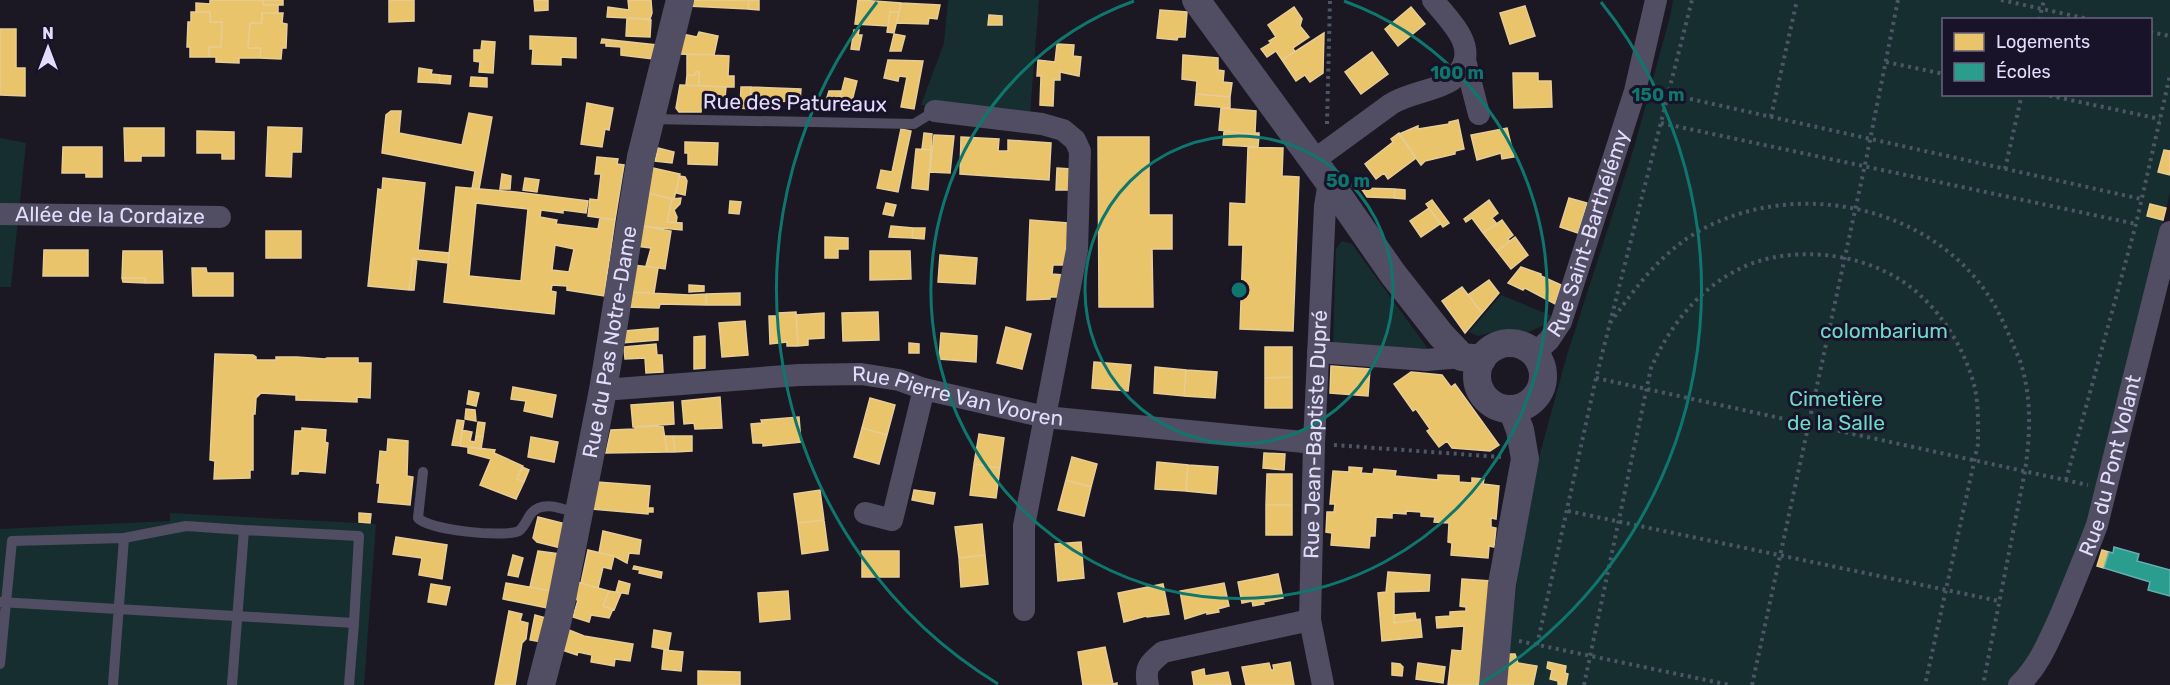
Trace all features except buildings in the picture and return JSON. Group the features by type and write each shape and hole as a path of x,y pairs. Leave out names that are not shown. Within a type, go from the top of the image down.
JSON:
{"street":[{"name":"Rue du Pas Notre-Dame","path":"541,685 558,620 603,390 641,157 680,0"},
{"path":"1196,0 1393,274 1441,335 1472,358 1478,368 1477,378 1484,397 1501,408 1512,409 1531,401 1538,393 1542,383 1540,363 1534,354 1526,348 1507,344 1472,358 1426,360 1318,352"},
{"path":"1433,0 1460,33 1466,47 1465,60 1479,114"},
{"name":"Rue Saint-Barthélémy","path":"1534,354 1549,340 1561,322 1635,91 1656,0"},
{"path":"1321,171 1337,144 1402,97 1453,80 1465,60"},
{"path":"935,111 1042,124 1063,130 1076,140 1080,151 1077,250 1024,526 1024,610"},
{"name":"Rue Jean-Baptiste Dupré","path":"1321,171 1325,206 1314,443 1310,620 1323,685"},
{"name":"Allée de la Cordaize","path":"0,214 220,218"},
{"name":"Rue du Pont Volant","path":"2019,685 2032,673 2042,654 2078,576 2097,525 2170,232"},
{"name":"Rue Pierre Van Vooren","path":"603,390 799,375 861,374 899,380 924,389 1045,417 1314,443"},
{"path":"865,513 892,519 924,389"},
{"path":"1493,685 1502,584 1525,459 1520,430 1512,409"},
{"path":"1148,685 1146,674 1151,662 1163,652 1310,620"}],"lane":[{"name":"Rue des Patureaux","path":"650,119 914,124 935,111"},
{"path":"423,472 418,519 428,524 465,531 500,534 519,531 536,508 546,506 579,514"},
{"path":"0,664 3,602 12,541 124,538 186,526 359,536 349,685"},
{"path":"232,685 244,530"},
{"path":"113,685 124,538"},
{"path":"3,602 354,622"}],"path":[{"path":"1330,0 1327,124 1337,144"},
{"path":"1692,0 1596,378 1537,645 1730,685"},
{"path":"1771,117 1797,0"},
{"path":"1752,685 1865,167 1898,0"},
{"path":"2001,0 2084,18"},
{"path":"2040,18 2044,0"},
{"path":"2152,32 2170,36"},
{"path":"1886,62 1942,74"},
{"path":"2066,480 2136,224 2170,75"},
{"path":"1668,94 2141,199"},
{"path":"2005,169 2022,96"},
{"path":"2051,96 2160,119"},
{"path":"1660,123 2136,224"},
{"path":"1610,323 1642,280 1668,254 1694,234 1723,220 1759,208 1791,203 1826,203 1880,215 1915,230 1944,248 1968,271 1992,300 2022,367 2030,436 1983,685"},
{"path":"1584,685 1650,368 1662,342 1702,294 1726,277 1753,263 1782,256 1812,255 1845,258 1871,266 1921,295 1941,318 1961,349 1973,382 1978,417 1978,444 1925,685"},
{"path":"1596,378 2106,489"},
{"path":"1314,443 1525,459"},
{"path":"1568,511 1999,601"}],"green space":[{"path":"948,0 1039,0 1030,114 921,105 944,43"},
{"name":"Cimetière de la Salle","path":"1673,0 2170,0 2170,193 2090,518 2051,623 2026,667 2007,685 1505,685 1521,548 1541,450 1567,355 1634,148"},
{"path":"0,138 26,143 11,287 0,287"},
{"path":"1342,241 1352,244 1431,353 1333,345 1336,249"},
{"path":"1501,295 1552,316 1542,326 1528,332 1503,329 1478,336 1469,332"},
{"path":"170,513 376,524 364,685 0,685 0,529 170,521"}],"park label":[{"name":"colombarium","path":"1884,331"}]}
